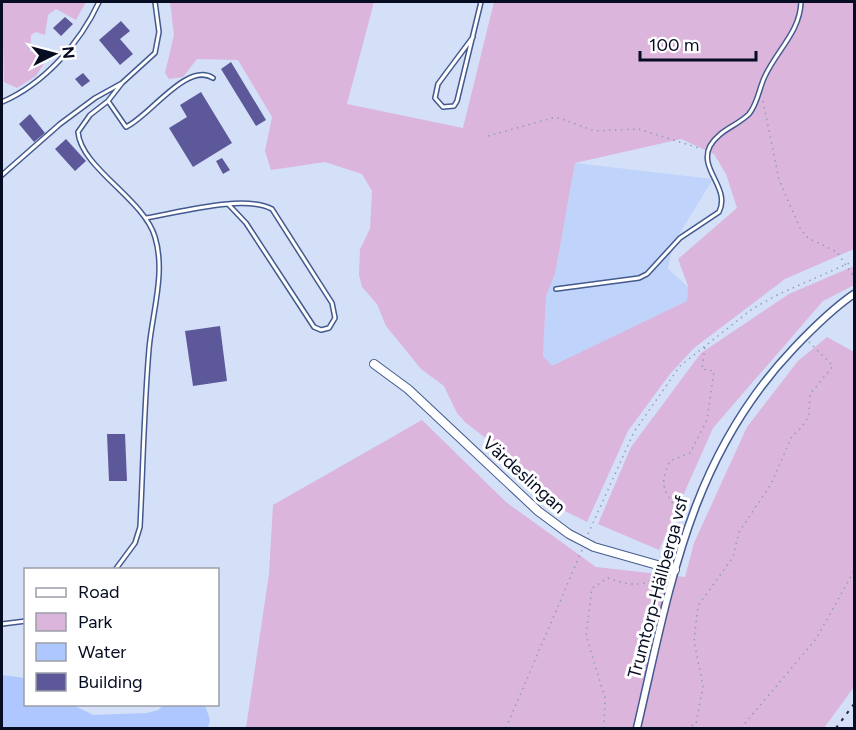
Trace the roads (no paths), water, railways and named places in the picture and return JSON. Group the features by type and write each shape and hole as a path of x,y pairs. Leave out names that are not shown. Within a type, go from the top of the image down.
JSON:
{"street":[{"name":"Trumtorp-Hällberga vsf","path":"637,729 675,570 695,504 720,447 756,393 804,337 855,294"},
{"name":"Värdeslingan","path":"374,364 408,389 538,511 568,534 594,547 675,570"}],"lane":[{"path":"2,102 47,73 90,21 99,2"},
{"path":"116,568 135,543 140,526 149,351 159,268 156,239 146,218 99,168 79,139 80,127 155,53 159,32 155,2"},
{"path":"473,37 438,84 435,98 443,107 453,106 457,101 473,37 481,2"},
{"path":"556,289 639,278 647,274 680,238 719,212 722,206 722,191 710,165 708,151 716,137 752,110 769,68 794,31 801,2"},
{"path":"108,101 126,127 186,79 202,74 213,78"},
{"path":"2,175 60,124 95,98 107,94 122,84"},
{"path":"146,218 229,205 263,204 272,209 324,287 332,303 335,318 329,328 321,330 314,327 246,223 229,205"},
{"path":"2,624 24,621"}],"water":[{"path":"2,675 24,678 24,706 75,706 93,715 147,713 163,706 205,706 210,720 208,728 2,728"}],"railway":[{"path":"836,728 854,704"}]}
